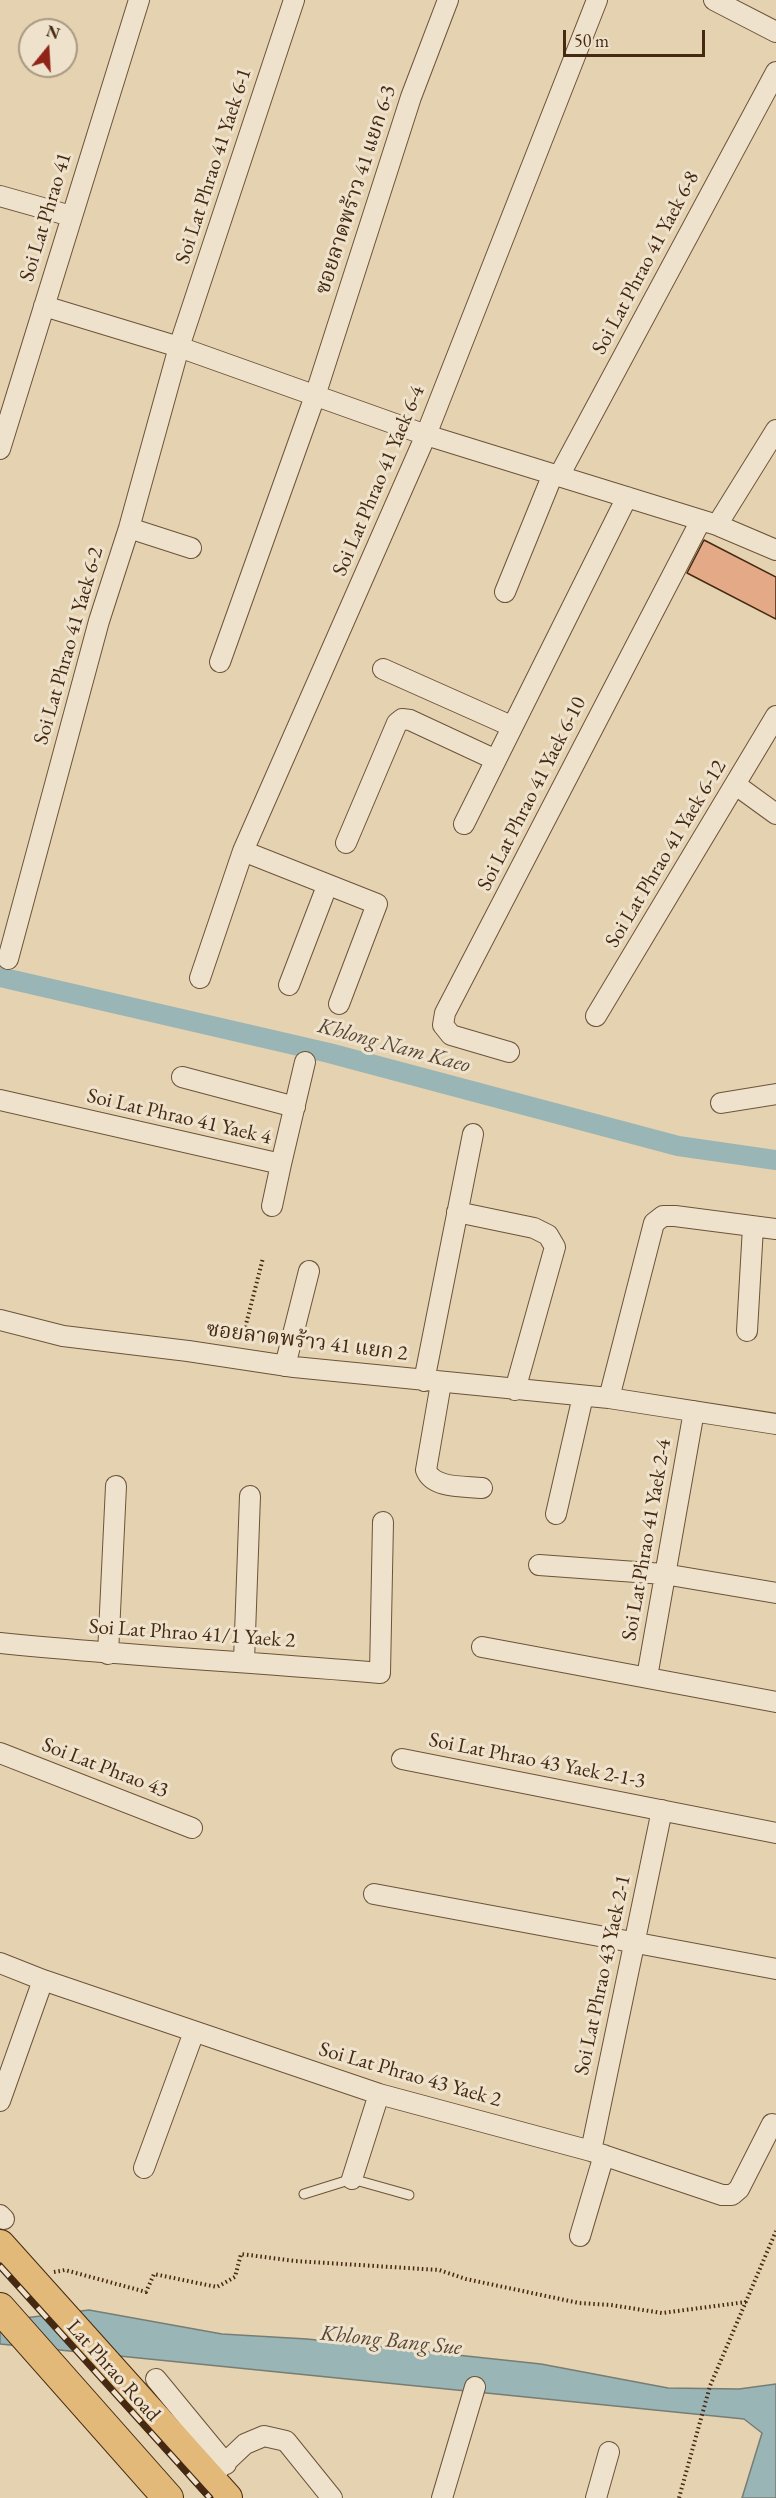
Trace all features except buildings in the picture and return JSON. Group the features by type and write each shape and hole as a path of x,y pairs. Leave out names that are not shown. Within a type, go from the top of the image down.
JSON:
{"main road":[{"name":"Lat Phrao Road","path":"1,2226 30,2277 120,2379 221,2480"},
{"name":"Lat Phrao Road","path":"0,2308 168,2498"}],"street":[{"name":"Soi Lat Phrao 41","path":"0,449 139,0"},
{"name":"Soi Lat Phrao 41 Yaek 6-1","path":"179,347 294,0"},
{"name":"ซอยลาดพร้าว 41 แยก 6-3","path":"220,662 315,396 411,97 448,0"},
{"name":"Soi Lat Phrao 41 Yaek 6-4","path":"200,978 243,851 426,435 597,0"},
{"path":"714,0 776,32"},
{"name":"Soi Lat Phrao 41 Yaek 6-8","path":"505,592 556,475 776,72"},
{"path":"0,196 71,216"},
{"path":"44,306 179,347 426,435 709,523 776,550"},
{"name":"Soi Lat Phrao 41 Yaek 6-2","path":"8,959 99,621 129,528 179,347"},
{"name":"Soi Lat Phrao 41 Yaek 6-10","path":"509,1052 451,1035 443,1025 445,1013 709,523 776,430"},
{"path":"464,824 627,497"},
{"path":"129,528 192,548"},
{"path":"383,669 511,726"},
{"name":"Soi Lat Phrao 41 Yaek 6-12","path":"596,1016 776,716"},
{"path":"346,843 397,723 402,719 410,720 496,760"},
{"path":"736,785 776,814"},
{"path":"243,851 377,904 339,1004"},
{"path":"289,985 327,886"},
{"name":"Soi Lat Phrao 41 Yaek 4","path":"0,1100 281,1164 305,1062"},
{"path":"182,1077 295,1107"},
{"path":"722,1103 776,1094"},
{"path":"472,1134 457,1212 432,1382 426,1470 429,1477 436,1483 482,1488"},
{"path":"272,1206 281,1164"},
{"path":"457,1212 534,1228 548,1235 555,1247 515,1390"},
{"path":"609,1398 654,1223 663,1216 675,1216 776,1229"},
{"path":"747,1331 753,1227"},
{"path":"285,1366 309,1271"},
{"name":"ซอยลาดพร้าว 41 แยก 2","path":"0,1320 63,1336 285,1366 609,1398 776,1424"},
{"path":"556,1514 583,1396"},
{"name":"Soi Lat Phrao 41 Yaek 2-4","path":"647,1677 694,1411"},
{"path":"108,1654 116,1486"},
{"path":"244,1661 250,1496"},
{"name":"Soi Lat Phrao 41/1 Yaek 2","path":"0,1643 108,1654 244,1661 380,1673 383,1522"},
{"path":"539,1565 664,1574 776,1593"},
{"path":"482,1647 776,1702"},
{"name":"Soi Lat Phrao 43","path":"0,1753 192,1828"},
{"name":"Soi Lat Phrao 43 Yaek 2-1-3","path":"402,1759 776,1833"},
{"name":"Soi Lat Phrao 43 Yaek 2-1","path":"580,2236 598,2153 633,1944 662,1810"},
{"path":"374,1893 633,1944 776,1969"},
{"name":"Soi Lat Phrao 43 Yaek 2","path":"0,1963 43,1980 379,2094 598,2153 722,2195 732,2195 738,2189 772,2124"},
{"path":"0,2101 43,1980"},
{"path":"144,2168 194,2032"},
{"path":"352,2179 379,2094"},
{"path":"156,2379 221,2480 246,2444 264,2436 286,2441 332,2498"},
{"path":"442,2498 475,2386"},
{"path":"596,2498 609,2452"}],"lane":[{"path":"304,2194 352,2179 409,2195"}],"path":[{"path":"237,1358 262,1258"},
{"path":"679,2498 710,2386 776,2231"},
{"path":"30,2277 64,2270 146,2292 154,2274 217,2287 235,2277 241,2254 295,2261 439,2270 466,2279 579,2303 610,2304 663,2313 746,2302"}],"water":[{"path":"89,2310 222,2334 307,2339 541,2364 668,2388 739,2389 776,2384 776,2498 742,2498 762,2433 744,2419 0,2344 0,2321"}],"waterway":[{"name":"Khlong Nam Kaeo","path":"0,977 329,1053 678,1146 776,1160"}],"railway":[{"path":"0,2266 210,2498"}],"water label":[{"name":"Khlong Bang Sue","path":"391,2341"}]}
